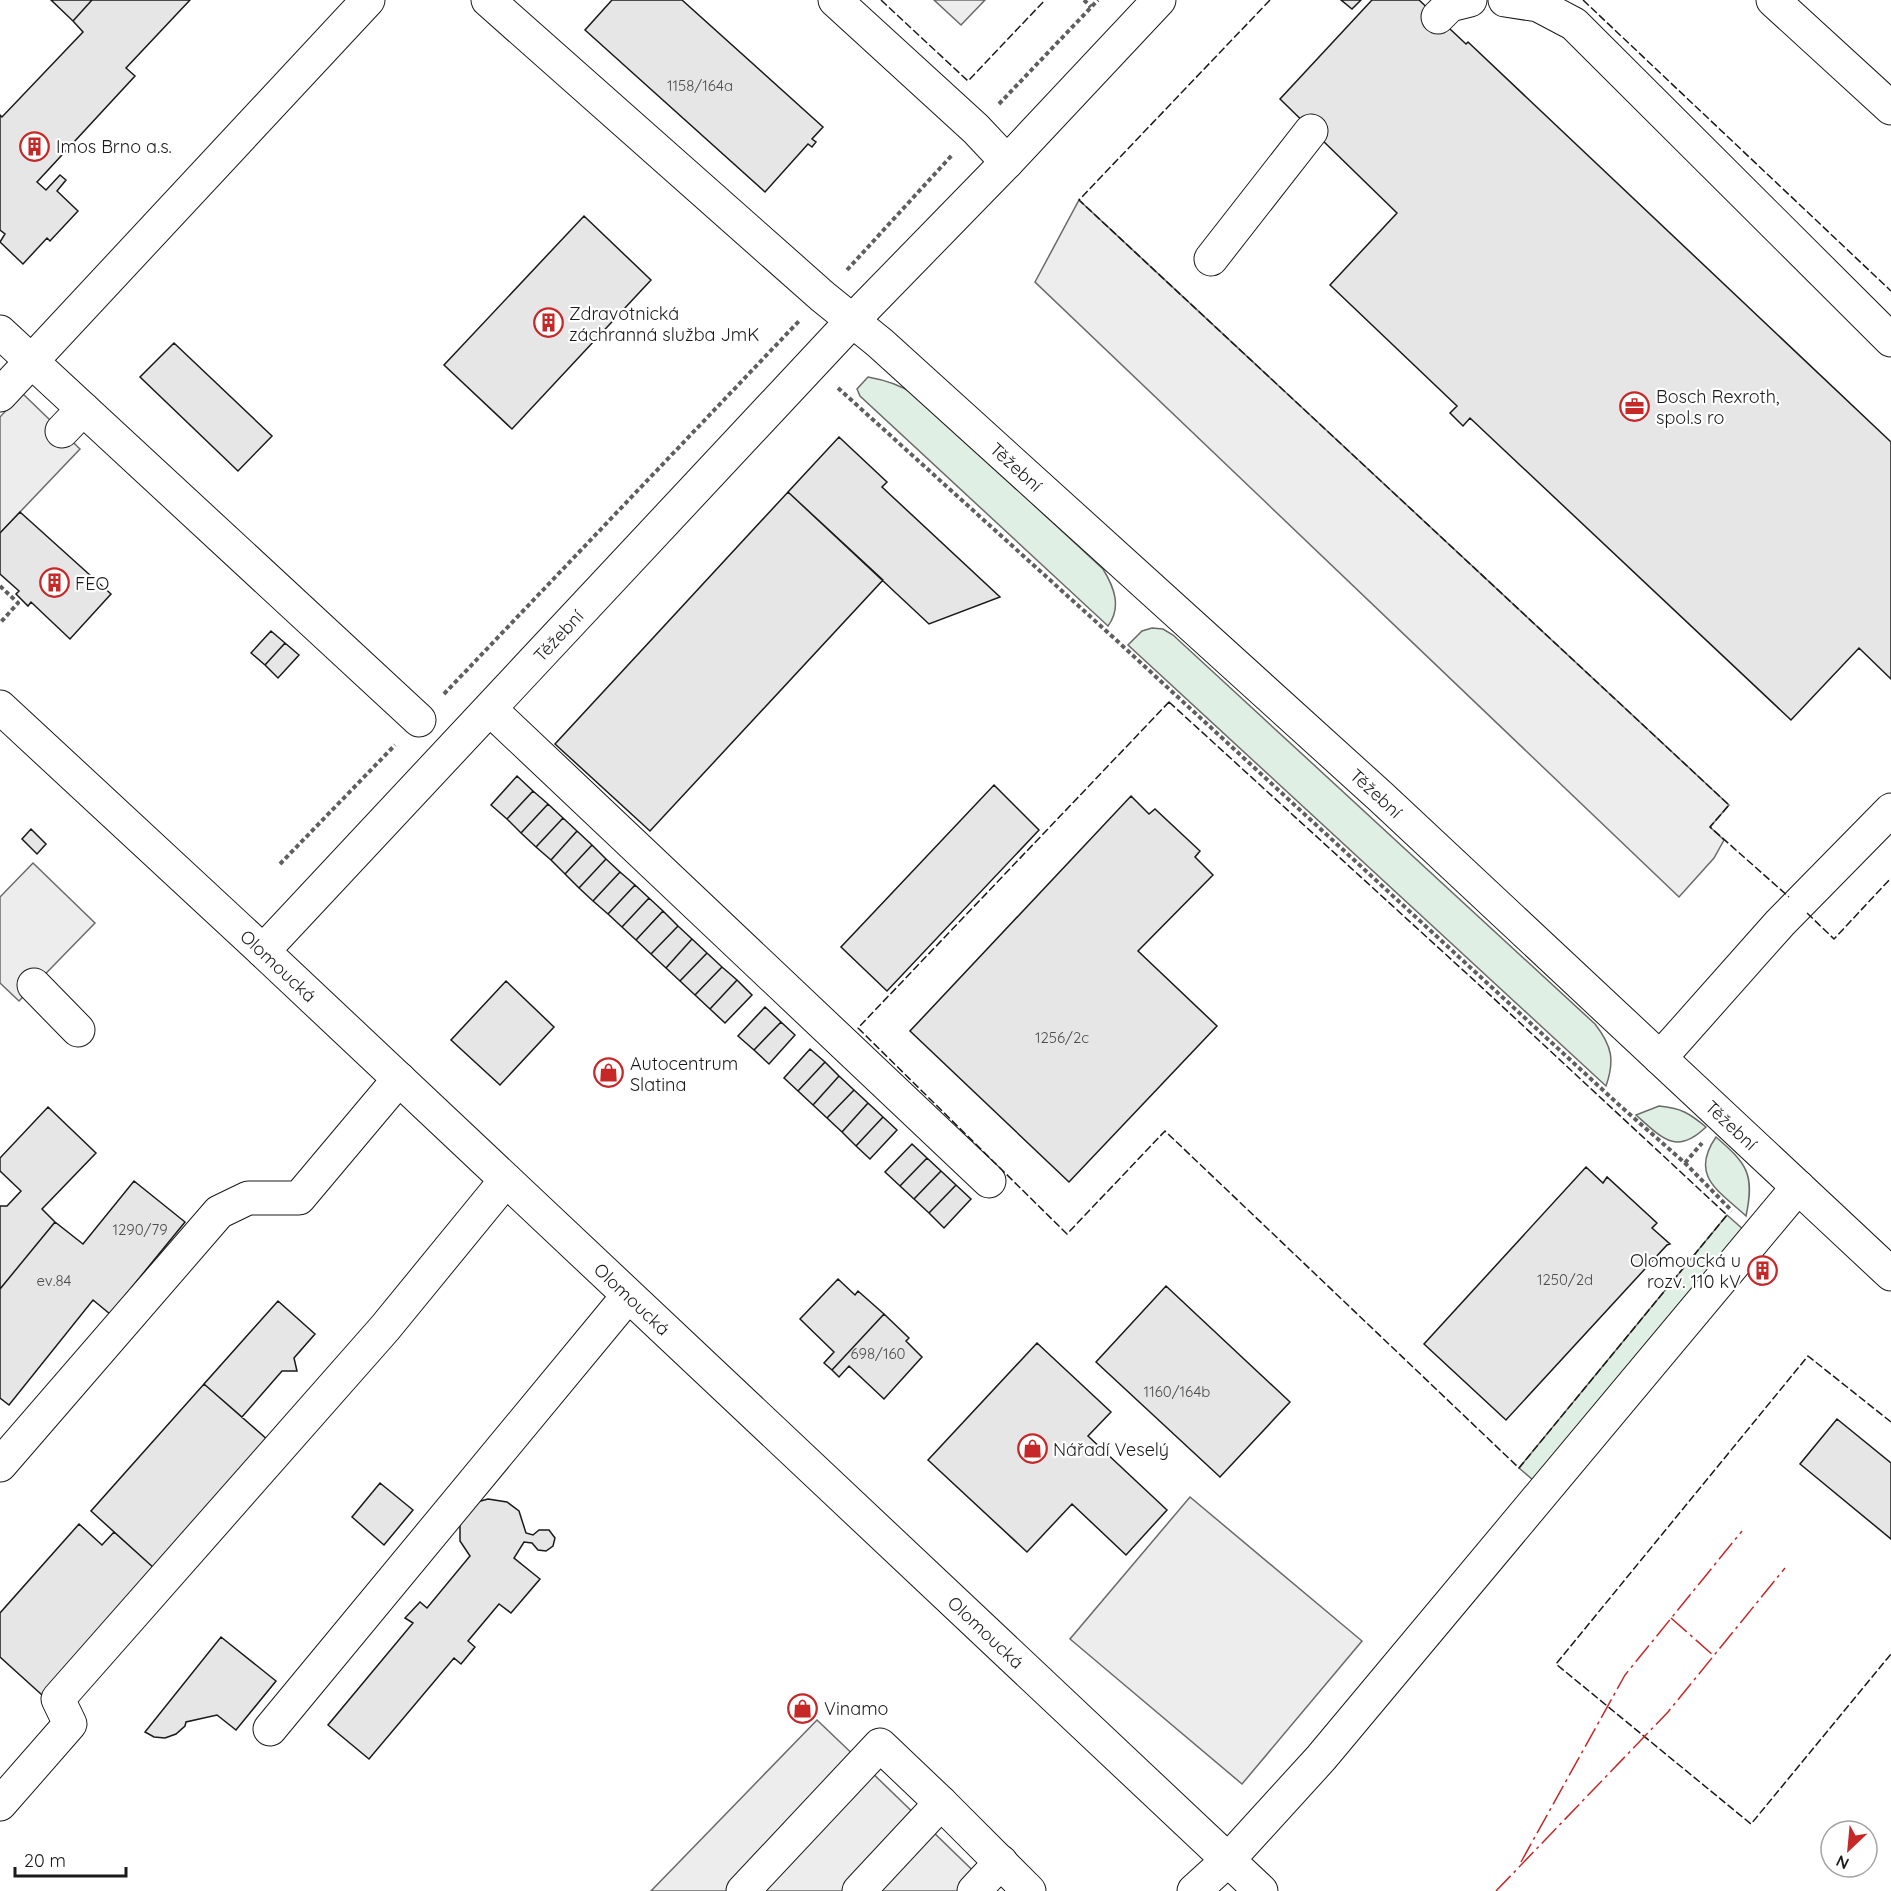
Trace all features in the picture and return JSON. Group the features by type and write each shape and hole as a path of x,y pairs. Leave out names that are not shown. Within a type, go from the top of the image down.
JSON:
{"main road":[{"path":"0,395 368,0"},
{"path":"488,0 822,296 853,320"},
{"path":"835,0 976,129 1007,162"},
{"name":"Těžební","path":"263,951 853,320 1160,0"},
{"path":"1437,17 1450,5 1470,0"},
{"path":"1505,0 1538,6 1574,24 1891,340"},
{"path":"1773,0 1891,108"},
{"path":"1211,259 1311,130"},
{"name":"Těžební","path":"853,320 1381,796 1891,1274"},
{"path":"0,332 32,361 73,420 419,720"},
{"name":"Olomoucká","path":"0,707 263,951 1261,1891"},
{"path":"490,709 989,1181"},
{"path":"1660,1058 1780,923 1891,810"},
{"path":"34,985 78,1030"},
{"path":"0,1465 219,1212 248,1198 299,1198 399,1079"},
{"path":"0,1804 70,1724 58,1699 385,1328 506,1180"},
{"path":"1194,1891 1228,1860 1329,1749 1798,1187"},
{"path":"270,1729 628,1296"},
{"path":"743,1891 880,1745 1029,1891"},
{"path":"859,1891 941,1803"},
{"path":"974,1891 1001,1862"}],"path":[{"path":"1084,0 1091,7"},
{"path":"280,864 822,296"},
{"path":"838,387 1105,630 1609,1096 1685,1163 1735,1214"},
{"path":"0,586 18,603 0,623"},
{"path":"1685,1163 1704,1140"}],"green space":[{"path":"868,377 892,383 914,394 1103,569 1115,597 1115,612 1108,626 860,396 857,389"},
{"path":"1152,628 1163,629 1173,635 1595,1024 1605,1039 1610,1054 1611,1061 1606,1086 1128,645 1142,631"},
{"path":"1659,1106 1684,1112 1706,1127 1686,1141 1678,1142 1662,1137 1636,1115"},
{"path":"1716,1137 1735,1155 1746,1171 1749,1180 1749,1202 1746,1216 1718,1190 1707,1173 1708,1151"},
{"path":"1727,1215 1745,1231 1541,1487 1519,1468"}],"shaded area":[{"path":"934,0 985,0 961,25"},
{"path":"1079,200 1729,805 1710,827 1724,840 1714,858 1679,897 1035,282"},
{"path":"22,393 80,449 0,533 0,417"},
{"path":"33,863 95,923 19,1001 0,983 0,897"},
{"path":"1190,1497 1362,1641 1242,1784 1070,1639"},
{"path":"817,1720 862,1763 994,1891 651,1891"}],"building":[{"path":"51,0 92,0 73,21"},
{"name":"Imos Brno a.s.","path":"92,0 190,0 126,68 135,76 37,182 46,190 60,175 66,180 57,191 78,211 50,241 47,238 23,264 0,242 5,234 0,230 0,115 2,117 83,32 73,21"},
{"path":"612,0 682,0 823,127 812,139 816,142 812,147 808,144 765,192 585,30"},
{"path":"1341,0 1361,0 1352,9"},
{"path":"1372,0 1419,0 1466,44 1468,42 1891,442 1891,679 1859,648 1791,720 1470,418 1463,426 1450,413 1457,406 1330,285 1397,213 1280,99"},
{"name":"Zdravotnická záchranná služba JmK","path":"584,216 651,280 512,429 444,365"},
{"path":"174,343 272,436 238,471 140,377"},
{"path":"839,437 887,482 882,487 1000,597 929,624 788,492"},
{"path":"788,492 883,580 650,831 555,744"},
{"name":"FEO","path":"20,512 111,594 70,639 31,602 28,606 16,594 19,591 0,574 0,533"},
{"path":"271,631 285,643 265,665 251,653"},
{"path":"285,643 299,655 278,678 265,665"},
{"path":"517,776 533,791 507,819 491,805"},
{"path":"994,785 1039,830 887,991 841,947"},
{"path":"533,791 548,804 521,833 507,819"},
{"path":"1131,796 1149,814 1155,809 1200,851 1195,857 1213,875 1138,951 1217,1026 1069,1182 910,1031"},
{"path":"548,804 563,818 536,847 521,833"},
{"path":"563,818 577,831 551,860 536,847"},
{"path":"31,829 46,844 37,854 22,839"},
{"path":"577,831 592,845 565,874 551,860"},
{"path":"592,845 606,859 579,888 565,874"},
{"path":"606,859 620,872 593,901 579,888"},
{"path":"620,872 635,885 608,914 593,901"},
{"path":"635,885 649,898 622,927 608,914"},
{"path":"649,898 663,911 636,940 622,927"},
{"path":"663,911 678,926 651,954 636,940"},
{"path":"678,926 692,939 666,968 651,954"},
{"path":"692,939 707,953 680,981 666,968"},
{"path":"707,953 722,967 695,995 680,981"},
{"path":"722,967 737,980 710,1009 695,995"},
{"path":"737,980 752,995 725,1023 710,1009"},
{"path":"506,981 554,1027 500,1085 451,1040"},
{"path":"765,1007 781,1022 754,1050 738,1036"},
{"path":"781,1022 795,1035 769,1064 754,1050"},
{"path":"810,1049 825,1062 798,1091 784,1078"},
{"path":"825,1062 839,1076 813,1105 798,1091"},
{"path":"839,1076 854,1090 827,1118 813,1105"},
{"path":"854,1090 868,1103 842,1132 827,1118"},
{"path":"868,1103 883,1117 856,1146 842,1132"},
{"path":"48,1107 96,1153 42,1209 55,1222 0,1289 0,1206 7,1206 21,1191 0,1171 0,1158"},
{"path":"883,1117 897,1130 870,1159 856,1146"},
{"path":"912,1144 927,1158 900,1186 885,1172"},
{"path":"927,1158 941,1171 914,1199 900,1186"},
{"path":"1586,1167 1603,1183 1607,1177 1657,1223 1652,1228 1670,1244 1506,1420 1424,1344"},
{"path":"941,1171 956,1185 929,1213 914,1199"},
{"path":"134,1181 185,1222 110,1314 93,1300 9,1405 0,1398 0,1289 55,1222 83,1244"},
{"path":"956,1185 971,1199 944,1228 929,1213"},
{"name":"Olomoucká u rozv. 110 kV","path":"1763,1256 1775,1264 1760,1285 1749,1276"},
{"path":"838,1279 855,1295 858,1291 884,1314 832,1370 824,1363 834,1352 800,1319"},
{"path":"1166,1286 1290,1402 1220,1477 1096,1362"},
{"path":"278,1301 315,1334 294,1358 297,1371 282,1371 242,1417 204,1384"},
{"path":"884,1314 909,1338 906,1341 922,1357 884,1399 849,1366 839,1377 832,1370"},
{"path":"1037,1343 1111,1412 1088,1436 1167,1510 1126,1555 1072,1504 1027,1552 928,1460"},
{"path":"204,1384 269,1441 155,1569 91,1511"},
{"path":"1837,1419 1891,1463 1891,1539 1800,1464"},
{"path":"380,1483 413,1510 384,1545 352,1517"},
{"path":"488,1499 507,1502 519,1511 526,1533 533,1535 539,1530 549,1530 555,1538 553,1546 546,1551 538,1550 532,1543 524,1542 514,1558 540,1579 511,1613 499,1604 468,1641 475,1647 461,1664 454,1658 369,1759 328,1725 413,1623 405,1618 420,1602 427,1608 470,1556 460,1541 460,1523 477,1502"},
{"path":"79,1524 102,1545 114,1532 155,1569 42,1695 0,1657 0,1613"},
{"path":"221,1637 276,1681 236,1730 217,1715 186,1722 176,1734 165,1738 154,1737 145,1732"}],"fence":[{"path":"881,0 968,81 1045,0"},
{"path":"1270,0 1079,200 1729,805 1710,827 1789,897"},
{"path":"1583,0 1891,291"},
{"path":"1169,702 1727,1215 1519,1468 1165,1131 1067,1234 858,1028 1169,702"},
{"path":"1807,913 1834,939 1891,878"},
{"path":"1891,1422 1808,1356 1556,1664 1751,1824 1891,1654"}],"power":[{"path":"1521,1862 1625,1675 1742,1531"},
{"path":"1496,1891 1668,1712 1785,1568"},
{"path":"1671,1618 1714,1656"}],"place":[{"name":"Imos Brno a.s.","path":"35,146"},
{"name":"Zdravotnická záchranná služba JmK","path":"548,323"},
{"name":"Bosch Rexroth, spol.s ro","path":"1635,406"},
{"name":"FEO","path":"54,583"},
{"name":"Autocentrum Slatina","path":"609,1073"},
{"name":"Olomoucká u rozv. 110 kV","path":"1762,1270"},
{"name":"Nářadí Veselý","path":"1032,1449"},
{"name":"Vinamo","path":"803,1708"}]}
